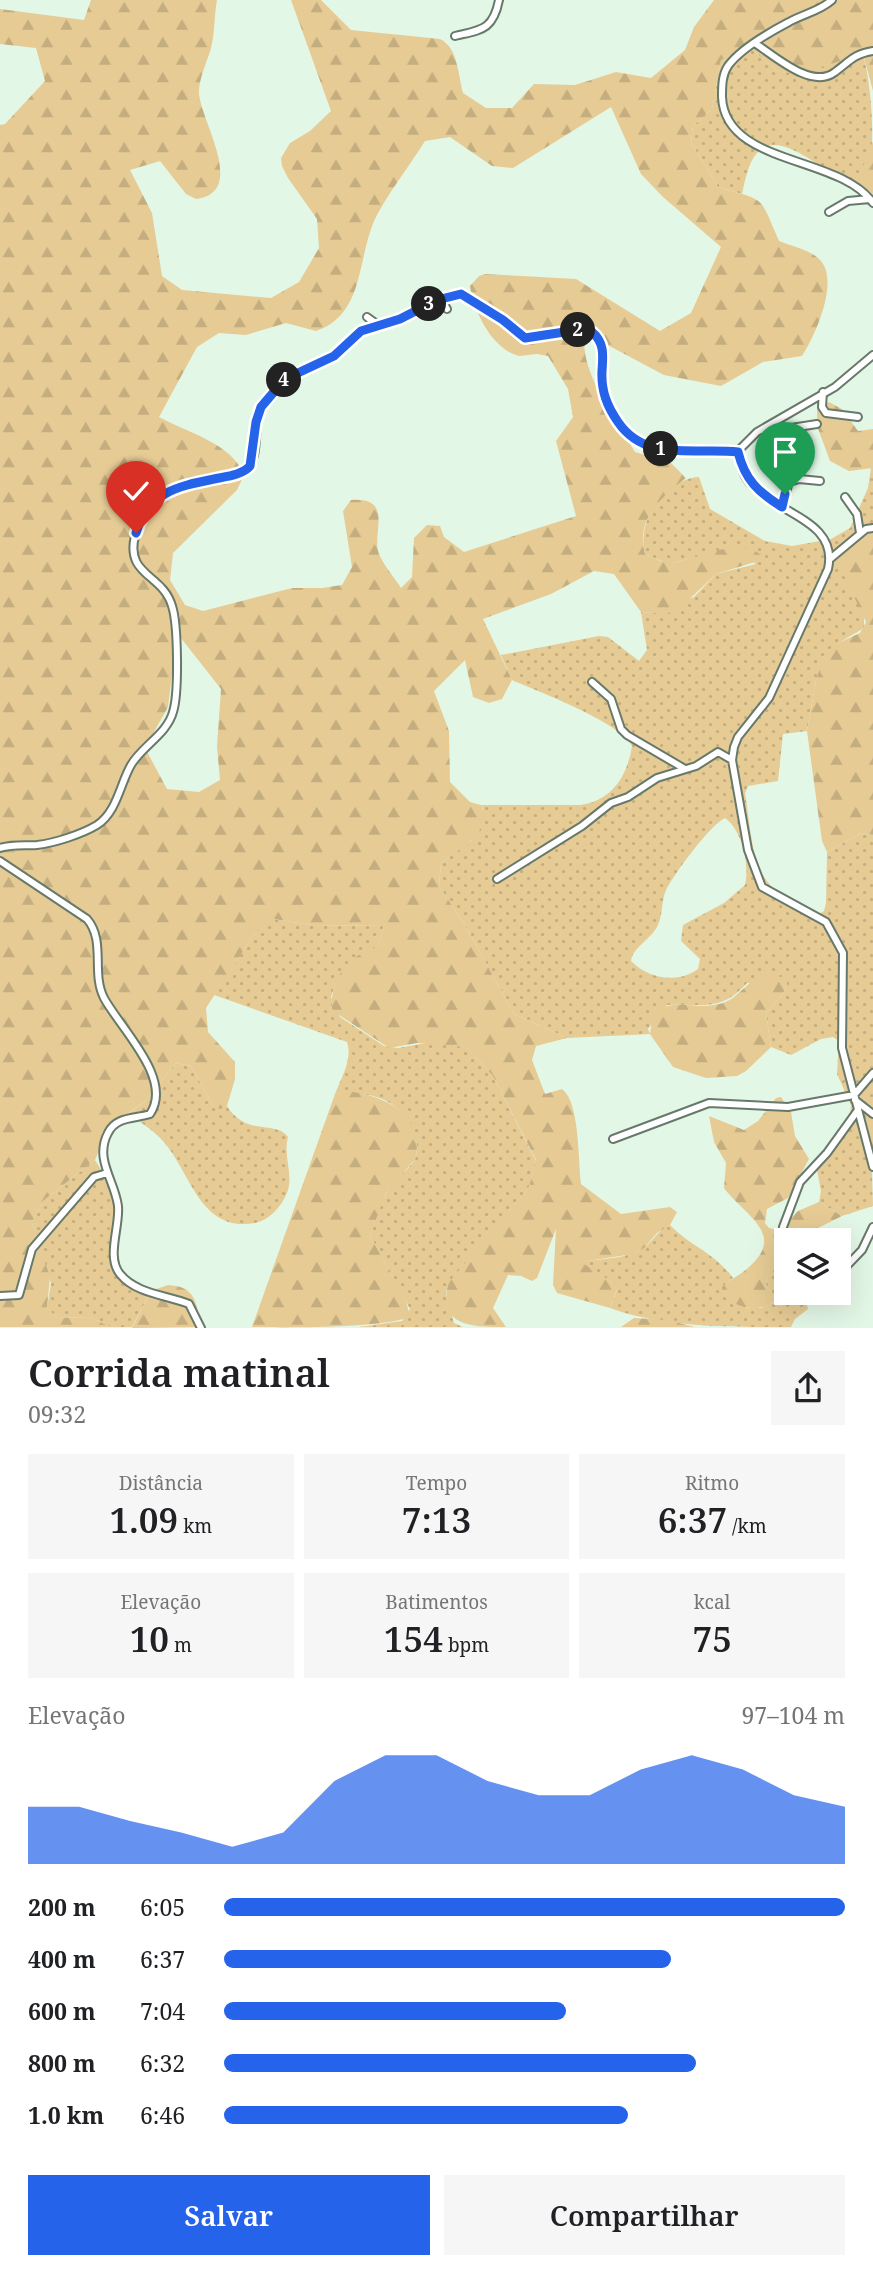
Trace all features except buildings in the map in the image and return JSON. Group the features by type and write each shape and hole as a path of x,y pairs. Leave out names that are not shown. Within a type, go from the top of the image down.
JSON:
{"street":[{"path":"455,36 481,31 490,22 499,0"},
{"path":"832,0 789,21 728,66 722,79 722,101 732,126 743,139 823,171 872,201"},
{"path":"756,44 814,77 832,74 851,57 873,51"},
{"path":"829,212 848,201 872,201"},
{"path":"0,848 50,842 98,825 114,805 131,764 163,730 173,712 176,633 172,604 164,588 137,565 133,551 139,524 147,507 156,498 176,488 246,470 252,463 256,422 261,407 279,384 303,368 334,356 361,331 400,319 441,299 461,294 525,338 571,331 592,332 602,346 602,387 606,401 629,436 652,448 738,452 753,436 835,387 873,355"},
{"path":"441,299 447,309"},
{"path":"367,317 378,325"},
{"path":"823,392 821,404 826,412 858,417"},
{"path":"753,436 817,424"},
{"path":"738,452 749,482 824,535 829,543 830,559"},
{"path":"782,507 789,482 799,479 820,481"},
{"path":"845,498 857,514 860,533"},
{"path":"873,528 860,533 830,559 769,698 738,737 732,760 748,850 762,887 826,922 844,953 842,1048 873,1167"},
{"path":"592,682 611,699 621,729 627,735 685,769"},
{"path":"497,879 582,826 611,803 657,779 685,769 718,752 732,760"},
{"path":"0,861 92,925 96,931 103,995 133,1040 157,1087 156,1101 150,1114 121,1120 110,1129 104,1147 107,1173 118,1204 118,1231 113,1257 116,1269 136,1287 189,1304 201,1328"},
{"path":"613,1139 709,1103 788,1107 855,1098 873,1073"},
{"path":"855,1098 873,1114"},
{"path":"783,1227 788,1221 788,1207 800,1182 827,1153 858,1110"},
{"path":"0,1296 19,1294 37,1242 94,1177 107,1173"},
{"path":"851,1261 862,1250 873,1227"}],"green space":[{"path":"91,0 217,0 212,42 199,90 217,152 219,183 212,193 196,199 186,194 160,161 130,170 152,213 162,276 182,290 271,298 299,282 319,248 317,219 288,178 281,158 290,143 310,131 331,111 291,0 321,0 351,30 440,39 454,55 463,93 486,108 512,108 534,84 575,85 616,72 651,78 685,50 694,27 714,0 873,0 873,91 863,54 805,72 780,73 750,48 721,60 712,109 693,126 691,142 718,187 754,198 764,207 779,241 811,253 825,268 827,293 824,307 802,356 763,362 721,386 664,375 585,333 584,348 593,379 635,452 671,463 686,478 652,510 644,530 645,554 671,563 720,550 745,548 765,559 716,574 678,610 665,614 641,612 614,574 594,571 551,594 483,619 512,680 502,699 489,703 473,697 465,660 434,691 449,731 450,782 470,802 481,805 483,815 482,824 472,839 441,863 439,886 465,925 514,1014 567,1038 536,1046 532,1060 545,1094 562,1089 572,1106 581,1184 621,1214 670,1207 677,1212 670,1225 633,1254 581,1262 613,1283 617,1289 610,1308 557,1293 553,1285 556,1229 537,1278 532,1281 521,1276 508,1275 493,1308 506,1327 469,1324 454,1318 447,1304 449,1282 529,1187 536,1160 493,1076 466,1047 417,1043 389,1048 333,1011 333,992 341,972 352,959 379,945 384,926 311,925 274,919 255,933 206,1008 208,1032 235,1062 235,1079 227,1106 220,1109 212,1104 191,1066 176,1063 144,1102 109,1127 95,1160 43,1201 32,1223 50,1277 47,1308 57,1318 89,1317 111,1327 0,1327 0,125 5,124 45,81 36,48 0,44 0,9 84,20","holes":["611,107 641,174 663,197 721,247 691,313 660,331 576,279 485,274 479,276 470,286 480,318 493,338 509,352 519,356 548,356 568,389 573,417 556,441 576,516 464,552 444,537 440,526 427,525 414,538 412,577 401,588 379,554 377,510 373,504 351,500 343,511 352,567 342,585 292,588 203,611 185,605 170,580 173,553 237,490 244,475 238,464 219,447 159,417 197,347 219,333 246,335 286,323 316,331 332,323 344,311 352,297 378,213 425,141 450,137 492,166 513,168","177,633 221,689 217,747 220,780 199,792 167,789 145,748 168,707"]},
{"path":"750,48 780,73 816,68 863,54 869,87 872,143 862,186 836,176 797,152 775,145 765,147 754,157 742,194 718,187 691,142 693,126 712,109 721,60"},
{"path":"873,141 873,194 862,186 861,172"},
{"path":"829,402 842,409 858,431 873,429 873,468 849,471 830,461 817,426 817,409"},
{"path":"873,468 873,529 858,602 864,616 864,628 835,645 816,681 807,731 783,734 778,781 748,786 745,793 754,853 767,882 779,894 819,914 824,911 826,903 827,852 861,833 873,835 873,1109 870,1112 873,1206 842,1216 819,1202 821,1191 817,1170 850,1115 851,1105 837,1074 839,1041 833,1037 821,1039 791,1055 771,1047 766,1013 783,994 787,983 747,983 719,1003 667,1005 648,1029 650,1034 567,1038 514,1014 465,925 439,886 441,863 472,840 483,809 481,805 581,805 592,802 616,785 630,757 632,746 612,727 578,708 512,680 501,655 599,636 608,637 639,661 647,650 641,612 653,613 694,597 716,574 756,564 730,549 668,564 645,554 643,542 649,516 664,494 675,485 699,477 710,509 765,541 792,546 831,539 850,528 868,488","holes":["725,818 743,848 745,885 724,903 683,925 681,941 700,959 698,969 690,974 672,978 646,972 631,961 632,956 657,927 664,895 670,883 718,822"]},
{"path":"873,529 873,835 861,833 827,852 822,841 807,731 816,681 824,655 834,645 860,633 866,622 840,567 837,551 842,544"},
{"path":"273,919 311,925 384,926 379,945 349,964 340,975 331,997 340,1017 384,1046 398,1048 432,1042 466,1047 493,1076 536,1161 529,1187 447,1287 446,1295 454,1323 463,1327 359,1327 402,1321 410,1309 370,1235 387,1193 414,1160 416,1143 406,1119 390,1103 370,1095 335,1094 347,1062 347,1042 214,995 255,933"},
{"path":"766,975 783,977 787,983 783,994 766,1013 771,1047 737,1076 706,1078 673,1067 650,1034 653,1013 669,1006 726,1002 753,981"},
{"path":"176,1063 191,1066 212,1104 220,1108 227,1106 243,1122 276,1129 288,1137 288,1190 283,1201 266,1219 255,1223 236,1224 221,1219 198,1197 162,1140 128,1114 144,1102"},
{"path":"353,1092 391,1104 409,1120 414,1130 416,1158 386,1193 370,1235 406,1301 410,1316 400,1320 360,1325 252,1327 335,1094"},
{"path":"781,1097 791,1112 795,1136 809,1159 788,1198 767,1209 765,1223 774,1229 774,1273 767,1276 766,1284 774,1302 763,1307 749,1308 723,1296 722,1287 746,1270 760,1255 764,1245 763,1235 751,1216 724,1188 726,1163 714,1142 709,1116 744,1130 758,1121 776,1098"},
{"path":"873,1109 873,1161 863,1126"},
{"path":"95,1160 114,1201 116,1251 122,1276 126,1285 151,1291 132,1327 111,1327 89,1317 57,1318 47,1308 51,1283 32,1223 43,1201"},
{"path":"819,1202 842,1216 818,1228 781,1228 798,1211"},
{"path":"670,1225 711,1256 733,1278 722,1287 747,1308 761,1308 774,1303 774,1305 807,1305 808,1309 795,1319 791,1327 769,1327 676,1323 631,1315 610,1308 617,1290 613,1283 580,1262 634,1253"},
{"path":"774,1273 774,1298 766,1284 767,1276"},
{"path":"168,1285 177,1286 190,1293 196,1304 200,1327 132,1328 151,1291"},
{"path":"634,1318 667,1320 695,1327 621,1327"}],"route":[{"path":"136,533 147,507 156,498 176,488 233,475 250,466 256,422 261,407 279,384 293,373 334,356 361,331 400,319 437,300 461,294 503,320 525,338 539,338 571,331 592,332 599,338 602,346 602,387 606,401 612,414 629,436 652,448 672,451 738,452 742,470 762,495 782,507 785,494"}]}
